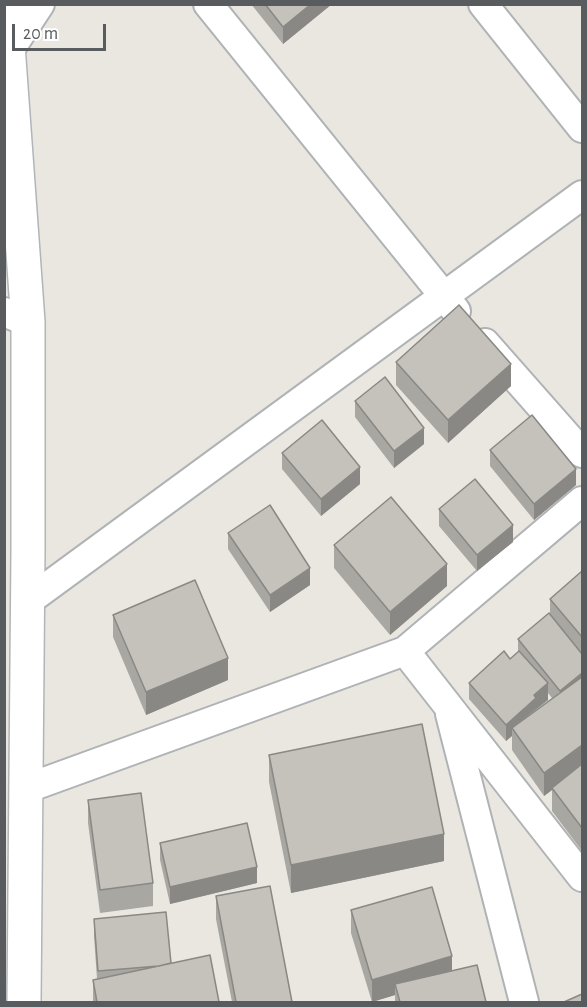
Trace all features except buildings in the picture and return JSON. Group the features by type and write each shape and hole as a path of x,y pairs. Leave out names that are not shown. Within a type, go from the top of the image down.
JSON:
{"street":[{"path":"5,4 9,51 16,317 28,601 24,1002"},
{"path":"9,51 40,4"},
{"path":"208,4 443,297 582,453"},
{"path":"483,4 582,128"},
{"path":"28,601 582,195"},
{"path":"25,789 405,651 582,501"},
{"path":"405,651 582,877"},
{"path":"447,703 524,1002"}]}
